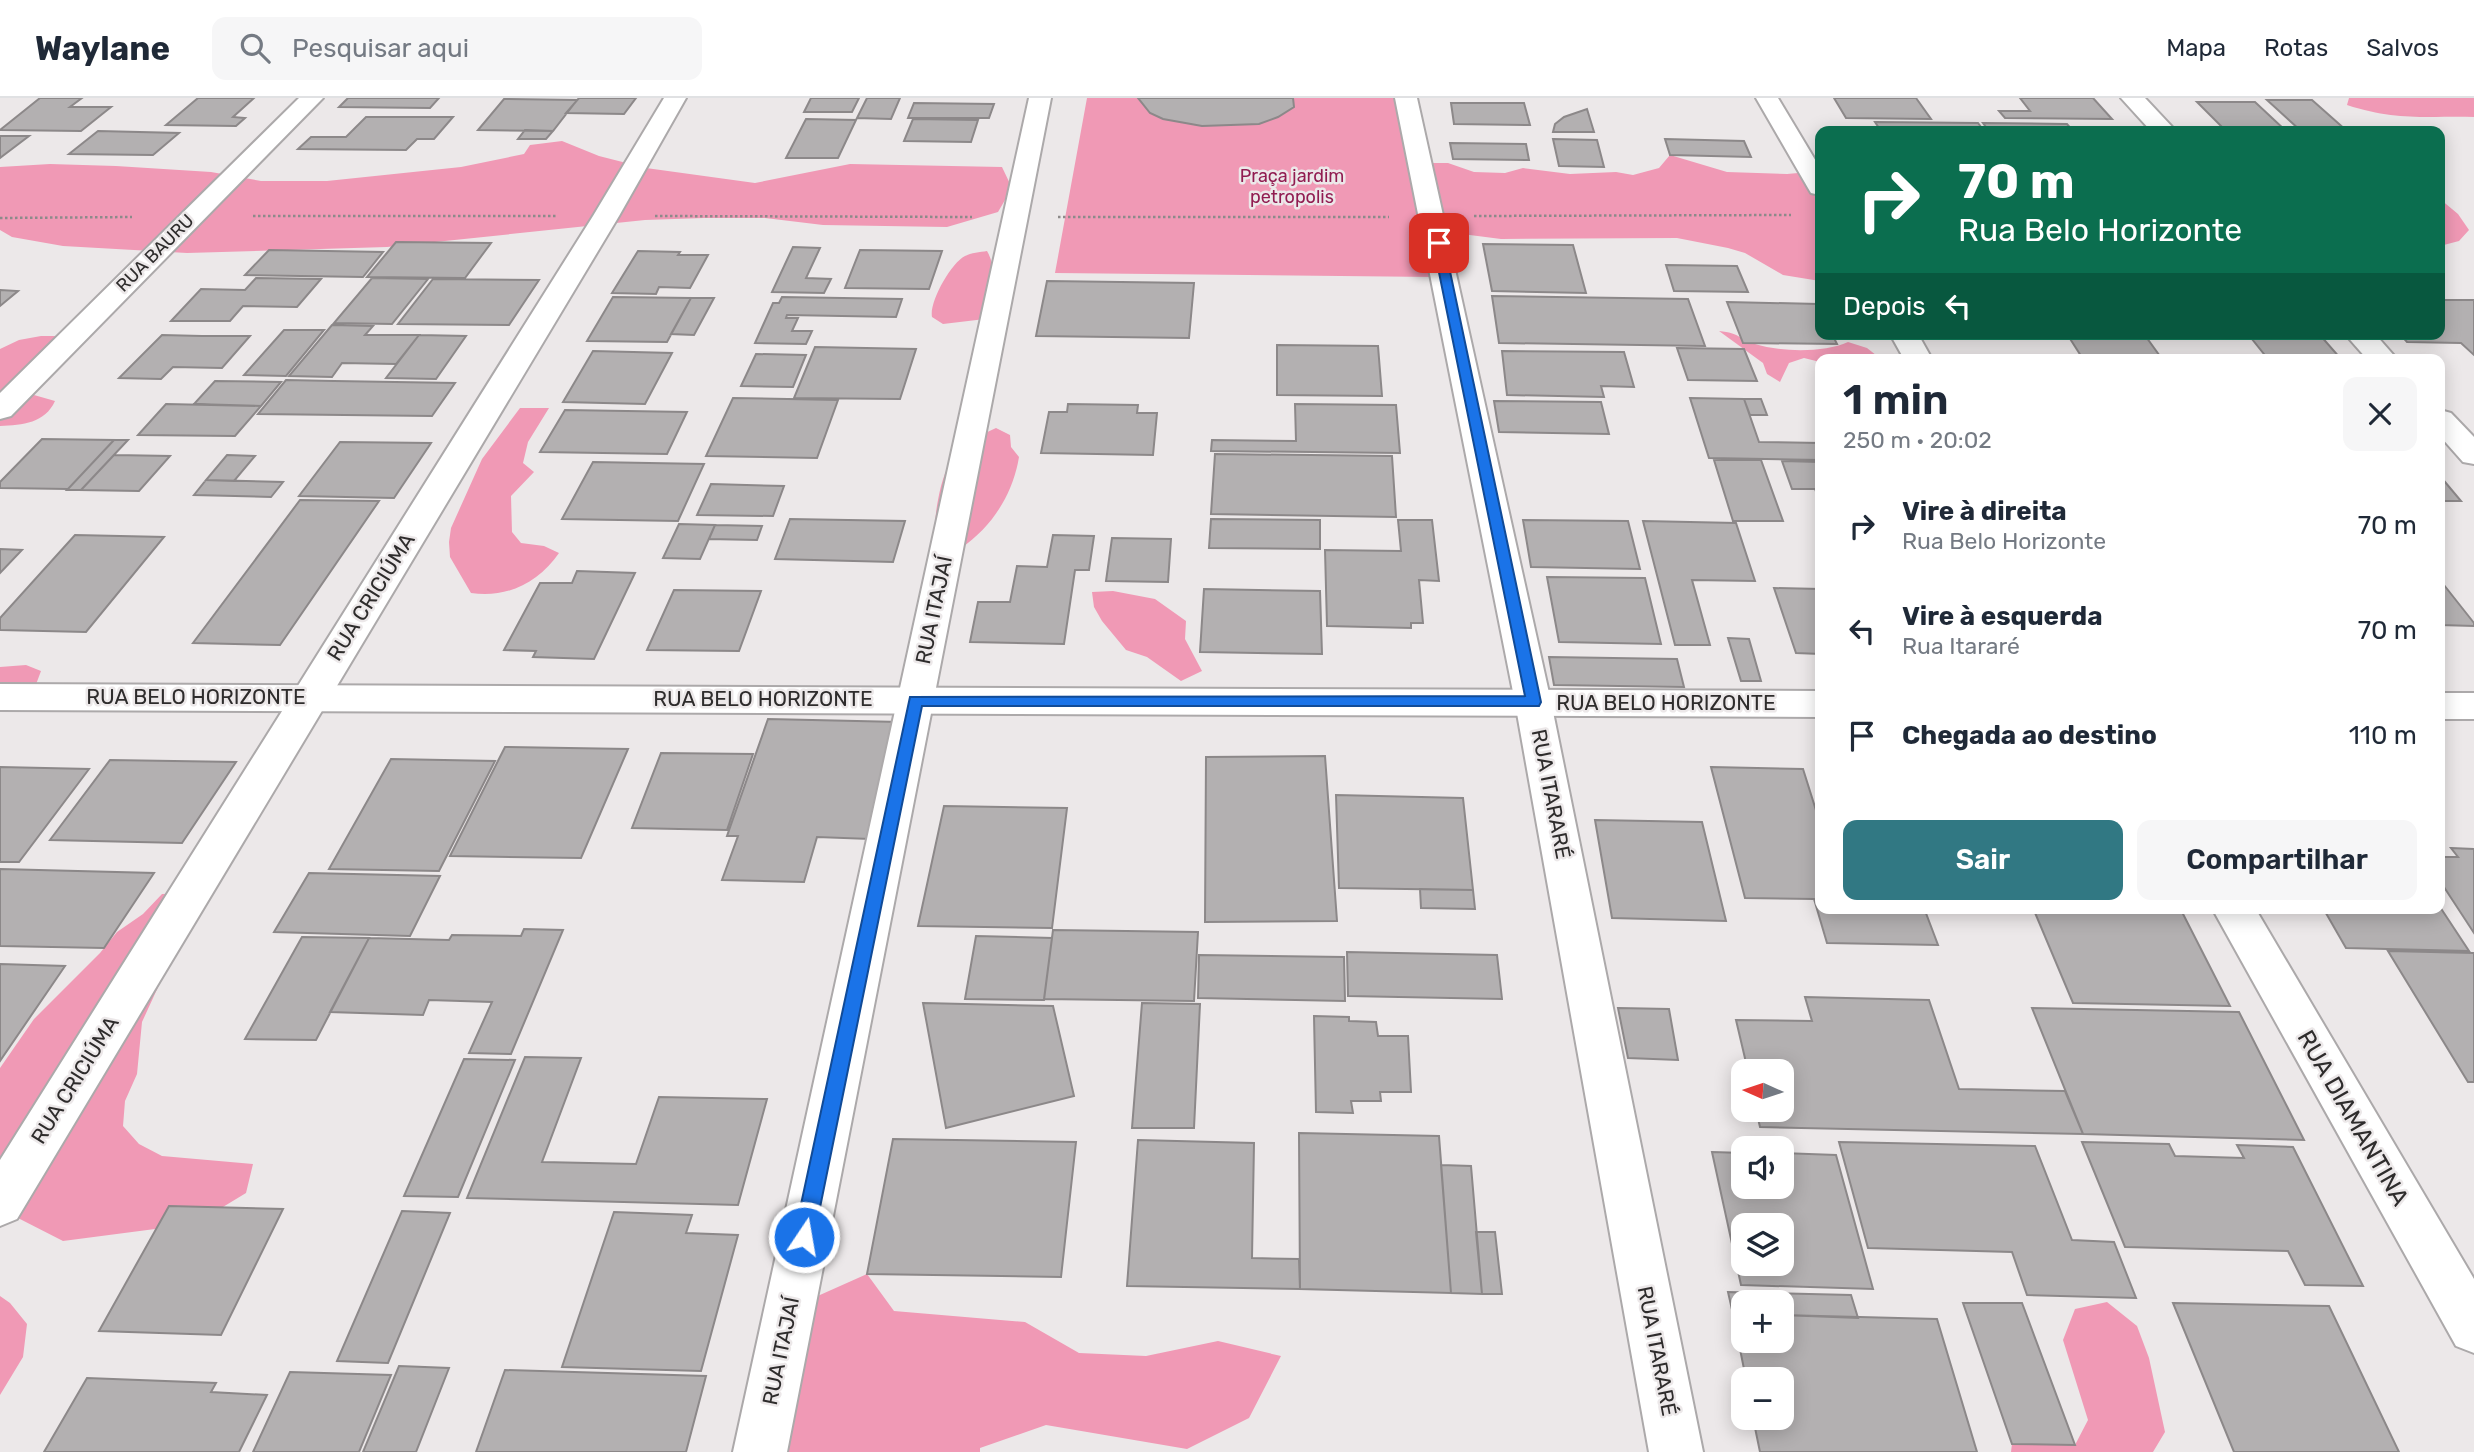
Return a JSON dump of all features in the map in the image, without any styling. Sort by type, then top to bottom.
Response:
[{"type":"street","name":"RUA BAURU","points":[[0,410],[312,98]]},
{"type":"street","name":"RUA CRICIÚMA","points":[[0,1203],[606,216],[675,98]]},
{"type":"street","name":"RUA ITAJAÍ","points":[[760,1452],[1040,98]]},
{"type":"street","name":"RUA ITARARÉ","points":[[1406,98],[1534,702],[1676,1452]]},
{"type":"street","points":[[1767,98],[1815,180]]},
{"type":"street","points":[[2132,98],[2159,126]]},
{"type":"street","points":[[2365,340],[2377,354]]},
{"type":"street","points":[[2445,424],[2474,455]]},
{"type":"street","name":"RUA BELO HORIZONTE","points":[[0,696],[1815,704]]},
{"type":"street","points":[[2445,706],[2474,706]]},
{"type":"street","name":"RUA DIAMANTINA","points":[[2236,914],[2474,1328]]},
{"type":"path","points":[[0,218],[1792,215]]},
{"type":"green space","name":"Praça jardim petropolis","points":[[1087,98],[1409,98],[1434,277],[1055,273]]},
{"type":"green space","points":[[2349,98],[2474,98],[2474,117],[2410,117],[2380,113],[2347,105]]},
{"type":"green space","points":[[562,141],[599,156],[646,168],[755,183],[850,164],[1002,167],[1012,188],[998,212],[947,227],[823,225],[765,218],[645,220],[387,247],[187,253],[63,246],[12,237],[0,230],[0,167],[50,164],[116,166],[211,172],[261,181],[327,181],[461,167],[524,154],[530,145]]},
{"type":"green space","points":[[1670,155],[1727,172],[1787,174],[1815,171],[1815,280],[1783,275],[1745,253],[1677,238],[1501,239],[1462,234],[1443,214],[1430,170],[1433,163],[1448,163],[1474,172],[1505,173],[1523,168],[1570,174],[1616,172],[1633,175],[1659,168]]},
{"type":"green space","points":[[2445,203],[2458,214],[2469,230],[2459,241],[2445,245]]},
{"type":"green space","points":[[987,251],[993,267],[993,276],[985,319],[943,324],[932,317],[937,293],[959,260],[973,253]]},
{"type":"green space","points":[[1719,331],[1732,333],[1765,347],[1815,350],[1848,342],[1867,348],[1875,354],[1815,354],[1815,361],[1804,358],[1789,363],[1780,382],[1767,374],[1763,363]]},
{"type":"green space","points":[[59,336],[34,385],[34,395],[55,401],[39,418],[0,426],[0,349],[19,340]]},
{"type":"green space","points":[[520,408],[549,408],[528,442],[523,463],[534,472],[511,496],[512,532],[521,543],[544,546],[559,553],[542,573],[521,586],[497,593],[471,593],[450,557],[451,528],[482,459]]},
{"type":"green space","points":[[996,428],[1010,435],[1011,447],[1019,457],[1006,497],[991,520],[961,548],[938,543],[935,527],[937,506],[950,464],[963,448]]},
{"type":"green space","points":[[1113,591],[1155,599],[1186,621],[1185,639],[1202,671],[1181,681],[1147,657],[1126,650],[1094,607],[1092,592]]},
{"type":"green space","points":[[26,665],[41,671],[35,687],[0,702],[0,667]]},
{"type":"green space","points":[[191,893],[182,935],[142,1022],[137,1074],[125,1101],[123,1126],[139,1144],[162,1156],[253,1164],[246,1193],[213,1213],[178,1226],[63,1241],[16,1217],[0,1198],[0,1068],[34,1019],[100,953],[117,932],[143,914],[162,894]]},
{"type":"green space","points":[[867,1274],[894,1311],[1025,1322],[1079,1353],[1146,1356],[1218,1341],[1281,1356],[1249,1418],[1187,1449],[1046,1425],[980,1448],[980,1452],[763,1452],[802,1303]]},
{"type":"green space","points":[[0,1296],[10,1303],[27,1324],[23,1357],[0,1395]]},
{"type":"green space","points":[[2107,1302],[2137,1326],[2149,1358],[2165,1432],[2153,1452],[2011,1452],[2012,1444],[2075,1445],[2088,1420],[2063,1340],[2075,1309]]},
{"type":"building","points":[[40,98],[82,98],[70,107],[111,107],[81,131],[0,130]]},
{"type":"building","points":[[198,98],[254,98],[233,117],[245,118],[236,126],[166,125]]},
{"type":"building","points":[[348,98],[439,98],[430,108],[339,107]]},
{"type":"building","points":[[579,98],[636,98],[624,114],[566,113]]},
{"type":"building","points":[[811,98],[859,98],[852,112],[804,112]]},
{"type":"building","points":[[867,98],[900,98],[891,119],[857,118]]},
{"type":"building","points":[[1138,98],[1293,98],[1294,107],[1259,124],[1202,126],[1163,119],[1150,113]]},
{"type":"building","points":[[1834,98],[1916,98],[1931,119],[1846,118]]},
{"type":"building","points":[[2020,98],[2093,98],[2112,119],[2005,118],[1999,111],[2030,111]]},
{"type":"building","points":[[504,99],[577,100],[553,131],[478,130]]},
{"type":"building","points":[[2267,100],[2312,100],[2341,126],[2296,126]]},
{"type":"building","points":[[2197,102],[2255,102],[2281,126],[2221,126]]},
{"type":"building","points":[[914,103],[994,104],[989,118],[908,118]]},
{"type":"building","points":[[1451,103],[1524,103],[1530,125],[1454,124]]},
{"type":"building","points":[[1587,109],[1594,132],[1553,132],[1555,124],[1564,117]]},
{"type":"building","points":[[366,117],[453,117],[434,139],[417,139],[406,150],[298,149],[311,137],[346,137]]},
{"type":"building","points":[[806,119],[856,120],[838,158],[786,158]]},
{"type":"building","points":[[913,119],[978,120],[971,142],[904,141]]},
{"type":"building","points":[[1875,122],[1978,123],[1980,126],[1878,126]]},
{"type":"building","points":[[1983,123],[2069,126],[1985,126]]},
{"type":"building","points":[[525,130],[553,131],[546,139],[518,139]]},
{"type":"building","points":[[98,131],[179,133],[153,155],[69,154]]},
{"type":"building","points":[[0,136],[29,136],[0,158]]},
{"type":"building","points":[[1553,139],[1597,140],[1604,167],[1559,166]]},
{"type":"building","points":[[1665,139],[1744,141],[1751,157],[1670,155]]},
{"type":"building","points":[[1450,143],[1526,144],[1529,160],[1453,159]]},
{"type":"building","points":[[396,242],[491,243],[465,278],[367,277]]},
{"type":"building","points":[[1483,244],[1573,245],[1586,293],[1492,291]]},
{"type":"building","points":[[793,247],[820,248],[806,278],[831,279],[824,293],[772,292]]},
{"type":"building","points":[[269,250],[383,252],[363,277],[245,275]]},
{"type":"building","points":[[860,250],[942,251],[929,289],[845,288]]},
{"type":"building","points":[[638,251],[708,255],[690,288],[659,287],[656,294],[612,293]]},
{"type":"building","points":[[1666,265],[1737,266],[1748,292],[1674,291]]},
{"type":"building","points":[[256,278],[321,279],[297,307],[243,306],[230,321],[171,321],[201,289],[245,290]]},
{"type":"building","points":[[372,278],[428,279],[392,324],[334,323]]},
{"type":"building","points":[[433,279],[539,280],[509,325],[398,324]]},
{"type":"building","points":[[1047,281],[1194,283],[1189,338],[1036,336]]},
{"type":"building","points":[[0,290],[18,291],[0,306]]},
{"type":"building","points":[[1492,296],[1688,299],[1705,346],[1499,343]]},
{"type":"building","points":[[613,297],[691,298],[667,342],[587,341]]},
{"type":"building","points":[[782,297],[902,299],[896,317],[787,315],[786,318],[798,318],[792,331],[812,331],[806,344],[755,343],[773,303],[779,303]]},
{"type":"building","points":[[691,298],[714,298],[694,335],[671,334]]},
{"type":"building","points":[[2445,300],[2474,300],[2474,355],[2461,343],[2405,340],[2445,340]]},
{"type":"building","points":[[1727,302],[1815,304],[1815,340],[1835,340],[1837,344],[1743,343]]},
{"type":"building","points":[[332,325],[373,326],[365,335],[419,335],[396,364],[342,363],[332,377],[289,376]]},
{"type":"building","points":[[284,330],[324,330],[286,376],[244,375]]},
{"type":"building","points":[[162,335],[250,336],[222,368],[173,367],[161,379],[119,378]]},
{"type":"building","points":[[419,335],[466,336],[436,379],[386,378]]},
{"type":"building","points":[[2071,340],[2148,340],[2158,354],[2080,354]]},
{"type":"building","points":[[2253,340],[2324,340],[2337,354],[2264,354]]},
{"type":"building","points":[[1277,345],[1378,346],[1382,396],[1277,395]]},
{"type":"building","points":[[815,347],[916,349],[900,399],[794,398]]},
{"type":"building","points":[[1677,348],[1744,349],[1757,381],[1688,380]]},
{"type":"building","points":[[593,351],[672,353],[645,404],[563,402]]},
{"type":"building","points":[[1502,351],[1624,352],[1634,387],[1601,386],[1604,397],[1507,395]]},
{"type":"building","points":[[756,354],[806,355],[793,387],[741,386]]},
{"type":"building","points":[[286,380],[455,383],[432,416],[258,414]]},
{"type":"building","points":[[215,381],[281,382],[261,406],[194,404]]},
{"type":"building","points":[[733,398],[838,400],[817,458],[706,456]]},
{"type":"building","points":[[1690,398],[1744,399],[1759,442],[1815,443],[1815,460],[1709,458]]},
{"type":"building","points":[[1744,399],[1761,399],[1767,415],[1750,415]]},
{"type":"building","points":[[1494,401],[1601,402],[1609,434],[1499,432]]},
{"type":"building","points":[[166,404],[261,406],[235,436],[138,435]]},
{"type":"building","points":[[1068,404],[1138,405],[1137,413],[1157,413],[1153,455],[1041,453],[1049,412],[1067,412]]},
{"type":"building","points":[[1295,404],[1396,405],[1400,453],[1211,451],[1212,440],[1296,441]]},
{"type":"building","points":[[565,410],[687,412],[667,454],[540,452]]},
{"type":"building","points":[[42,439],[114,440],[68,489],[0,488],[0,482]]},
{"type":"building","points":[[114,440],[128,440],[81,490],[67,490]]},
{"type":"building","points":[[340,442],[431,443],[394,498],[299,496]]},
{"type":"building","points":[[1215,454],[1392,456],[1396,517],[1211,514]]},
{"type":"building","points":[[114,455],[170,456],[139,491],[81,490]]},
{"type":"building","points":[[227,455],[255,456],[234,481],[206,480]]},
{"type":"building","points":[[1714,460],[1761,460],[1783,521],[1733,521]]},
{"type":"building","points":[[1782,461],[1815,462],[1815,489],[1792,489]]},
{"type":"building","points":[[593,462],[704,464],[678,521],[562,519]]},
{"type":"building","points":[[206,480],[283,482],[271,497],[194,495]]},
{"type":"building","points":[[2445,482],[2461,501],[2445,501]]},
{"type":"building","points":[[711,484],[784,486],[773,516],[697,515]]},
{"type":"building","points":[[300,500],[379,501],[280,645],[193,643]]},
{"type":"building","points":[[790,519],[905,521],[893,562],[775,559]]},
{"type":"building","points":[[1211,519],[1320,520],[1320,549],[1209,548]]},
{"type":"building","points":[[1398,520],[1432,520],[1439,581],[1419,580],[1423,623],[1411,623],[1411,628],[1327,626],[1325,550],[1401,551]]},
{"type":"building","points":[[1523,520],[1628,521],[1640,569],[1531,567]]},
{"type":"building","points":[[1643,521],[1736,523],[1755,581],[1692,580],[1710,645],[1675,645]]},
{"type":"building","points":[[679,524],[715,525],[700,559],[663,558]]},
{"type":"building","points":[[715,525],[762,526],[757,540],[709,539]]},
{"type":"building","points":[[75,535],[164,537],[86,632],[0,630],[0,618]]},
{"type":"building","points":[[1053,535],[1094,536],[1089,570],[1075,570],[1064,644],[970,642],[978,602],[1010,602],[1017,566],[1047,567]]},
{"type":"building","points":[[1112,538],[1171,539],[1168,582],[1106,581]]},
{"type":"building","points":[[0,549],[22,550],[0,573]]},
{"type":"building","points":[[577,571],[635,573],[594,659],[533,657],[536,651],[504,650],[540,583],[572,583]]},
{"type":"building","points":[[1547,577],[1645,578],[1661,644],[1559,642]]},
{"type":"building","points":[[2445,586],[2474,623],[2474,626],[2445,625]]},
{"type":"building","points":[[1774,588],[1815,589],[1815,654],[1796,653]]},
{"type":"building","points":[[1204,589],[1320,591],[1322,654],[1200,652]]},
{"type":"building","points":[[674,590],[761,591],[739,651],[647,650]]},
{"type":"building","points":[[1728,638],[1749,639],[1761,681],[1741,681]]},
{"type":"building","points":[[1549,657],[1677,659],[1684,687],[1554,685]]},
{"type":"building","points":[[768,719],[900,722],[870,839],[817,837],[804,882],[722,880],[738,836],[727,836]]},
{"type":"building","points":[[505,747],[628,749],[581,858],[450,856]]},
{"type":"building","points":[[661,753],[753,754],[727,830],[632,828]]},
{"type":"building","points":[[1325,756],[1337,921],[1205,922],[1206,757]]},
{"type":"building","points":[[391,759],[495,761],[439,871],[329,869]]},
{"type":"building","points":[[110,760],[236,762],[182,843],[50,840]]},
{"type":"building","points":[[0,767],[89,769],[19,862],[0,862]]},
{"type":"building","points":[[1711,767],[1803,769],[1815,807],[1815,902],[1814,899],[1745,898]]},
{"type":"building","points":[[1336,795],[1463,798],[1473,890],[1339,888]]},
{"type":"building","points":[[944,806],[1067,808],[1052,928],[918,926]]},
{"type":"building","points":[[1595,820],[1702,822],[1726,921],[1612,918]]},
{"type":"building","points":[[2451,848],[2474,849],[2474,933],[2445,889],[2445,857],[2458,857]]},
{"type":"building","points":[[0,869],[154,873],[104,948],[0,946]]},
{"type":"building","points":[[309,873],[440,876],[410,936],[274,932]]},
{"type":"building","points":[[1420,889],[1473,890],[1475,909],[1421,908]]},
{"type":"building","points":[[1818,914],[1926,914],[1938,945],[1827,943]]},
{"type":"building","points":[[2036,914],[2183,914],[2230,1006],[2073,1003]]},
{"type":"building","points":[[2326,914],[2445,914],[2469,951],[2346,948]]},
{"type":"building","points":[[524,929],[563,930],[511,1054],[469,1053],[492,1002],[429,1000],[423,1015],[330,1012],[369,938],[449,940],[452,935],[521,936]]},
{"type":"building","points":[[1053,930],[1198,932],[1194,1001],[1044,999]]},
{"type":"building","points":[[976,936],[1052,938],[1044,1000],[965,999]]},
{"type":"building","points":[[302,937],[369,938],[316,1040],[245,1039]]},
{"type":"building","points":[[2388,951],[2474,953],[2474,1082],[2468,1082]]},
{"type":"building","points":[[1347,952],[1497,955],[1502,999],[1348,996]]},
{"type":"building","points":[[1199,955],[1344,957],[1345,1001],[1198,998]]},
{"type":"building","points":[[0,964],[65,966],[0,1061]]},
{"type":"building","points":[[1805,997],[1929,1000],[1959,1089],[2065,1091],[2083,1134],[1760,1127],[1759,1122],[1794,1122],[1794,1059],[1745,1059],[1736,1020],[1812,1021]]},
{"type":"building","points":[[923,1003],[1053,1006],[1074,1096],[946,1128]]},
{"type":"building","points":[[1142,1003],[1200,1004],[1194,1128],[1132,1128]]},
{"type":"building","points":[[1618,1008],[1669,1009],[1678,1060],[1628,1058]]},
{"type":"building","points":[[2032,1008],[2239,1012],[2304,1140],[2083,1134]]},
{"type":"building","points":[[1314,1016],[1349,1017],[1349,1021],[1376,1022],[1378,1036],[1408,1036],[1411,1092],[1380,1092],[1381,1101],[1351,1101],[1353,1113],[1316,1112]]},
{"type":"building","points":[[525,1057],[581,1058],[542,1162],[636,1164],[659,1097],[767,1099],[738,1205],[467,1198]]},
{"type":"building","points":[[464,1059],[515,1060],[458,1197],[404,1196]]},
{"type":"building","points":[[1299,1133],[1439,1136],[1451,1293],[1300,1289]]},
{"type":"building","points":[[893,1139],[1076,1142],[1061,1277],[867,1274]]},
{"type":"building","points":[[1138,1140],[1254,1143],[1252,1258],[1299,1259],[1300,1289],[1127,1286]]},
{"type":"building","points":[[1839,1142],[2035,1146],[2072,1240],[2114,1242],[2136,1298],[2027,1295],[2012,1252],[1868,1248]]},
{"type":"building","points":[[2082,1142],[2169,1144],[2175,1156],[2244,1158],[2237,1145],[2293,1147],[2363,1286],[2305,1285],[2288,1251],[2125,1247]]},
{"type":"building","points":[[1712,1152],[1731,1153],[1731,1199],[1794,1199],[1794,1153],[1836,1155],[1873,1289],[1741,1285],[1739,1276],[1794,1276],[1794,1213],[1731,1213],[1731,1239]]},
{"type":"building","points":[[1441,1165],[1471,1166],[1482,1294],[1451,1293]]},
{"type":"building","points":[[169,1206],[283,1209],[221,1335],[99,1331]]},
{"type":"building","points":[[402,1211],[450,1213],[388,1363],[337,1361]]},
{"type":"building","points":[[614,1212],[692,1215],[686,1233],[738,1235],[701,1371],[562,1367]]},
{"type":"building","points":[[1476,1232],[1495,1232],[1502,1294],[1482,1294]]},
{"type":"building","points":[[1794,1294],[1851,1295],[1858,1318],[1794,1315]]},
{"type":"building","points":[[1963,1303],[2022,1303],[2075,1445],[2012,1444]]},
{"type":"building","points":[[2173,1303],[2329,1306],[2399,1452],[2234,1452]]},
{"type":"building","points":[[1794,1315],[1937,1319],[1977,1452],[1760,1452],[1755,1430],[1794,1430],[1794,1367],[1744,1367],[1741,1353],[1794,1353]]},
{"type":"building","points":[[399,1366],[449,1368],[416,1452],[363,1452]]},
{"type":"building","points":[[505,1370],[706,1376],[686,1452],[476,1452]]},
{"type":"building","points":[[290,1372],[391,1375],[359,1452],[253,1452]]},
{"type":"building","points":[[87,1378],[216,1383],[211,1392],[267,1395],[239,1452],[44,1452]]},
{"type":"route","points":[[804,1237],[915,700],[1534,702],[1439,243]]}]
